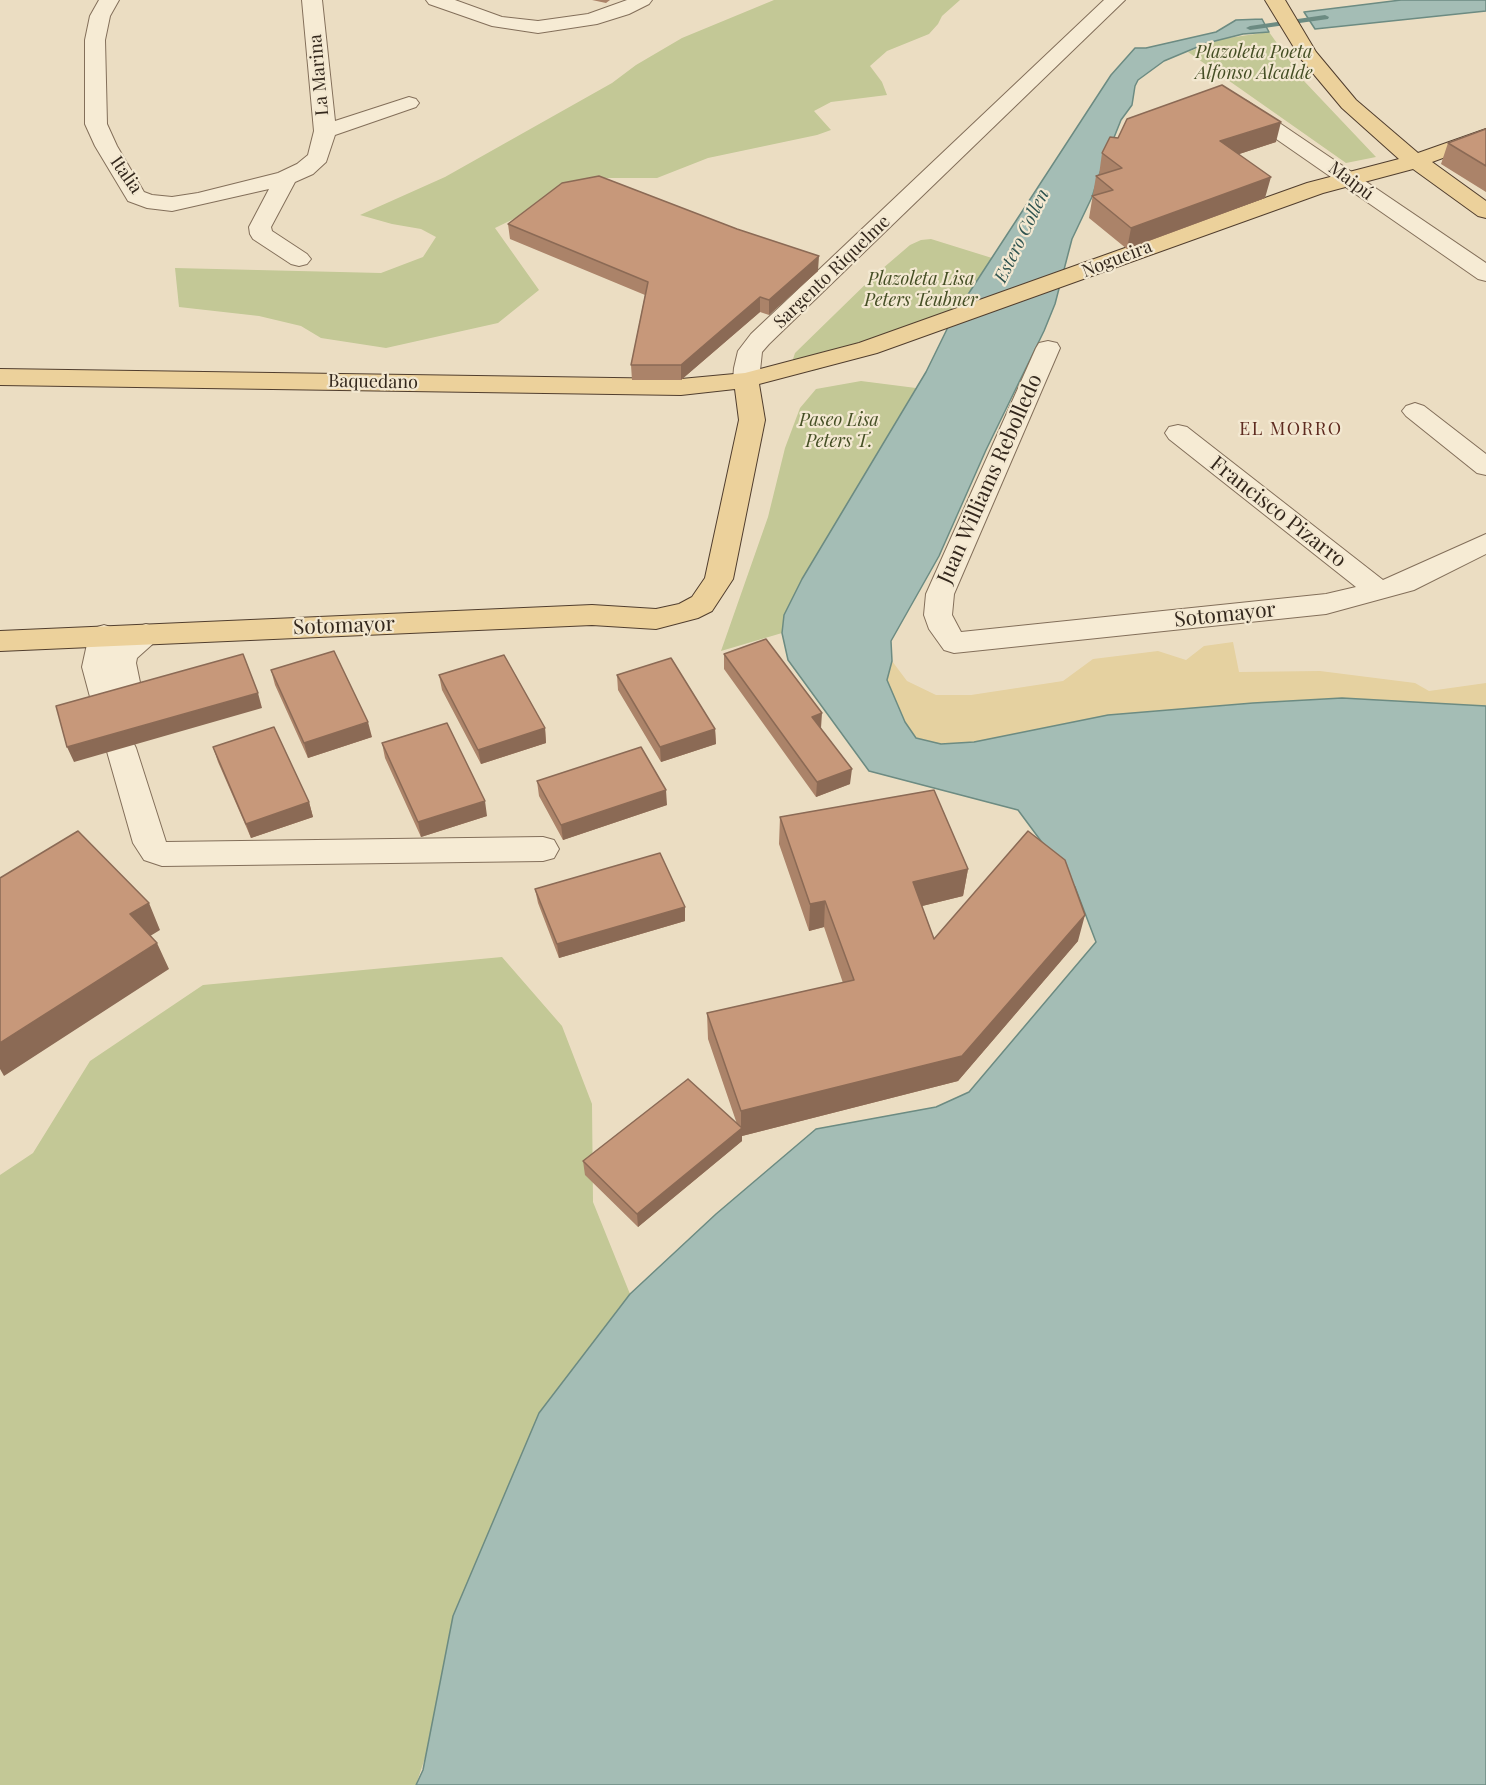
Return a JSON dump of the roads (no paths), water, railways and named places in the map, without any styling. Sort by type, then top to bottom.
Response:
[{"type":"main road","points":[[1275,0],[1320,72],[1349,104],[1416,161],[1486,211]]},
{"type":"main road","name":"Nogueira","points":[[746,380],[868,348],[1072,276],[1196,229],[1349,178],[1416,161],[1486,135]]},
{"type":"main road","name":"Baquedano","points":[[0,377],[672,387],[746,380]]},
{"type":"main road","name":"Sargento Riquelme","points":[[688,611],[702,604],[719,579],[752,420],[746,380]]},
{"type":"main road","name":"Sotomayor","points":[[0,641],[592,615],[656,619],[688,611]]},
{"type":"street","name":"Italia","points":[[108,0],[100,16],[95,40],[96,124],[106,146],[136,196],[160,203],[185,202],[286,178],[313,163],[322,140]]},
{"type":"street","name":"La Marina","points":[[312,0],[322,140]]},
{"type":"street","points":[[436,0],[499,22],[538,27],[590,21],[642,0]]},
{"type":"street","name":"Sargento Riquelme","points":[[746,380],[750,351],[760,339],[1116,0]]},
{"type":"street","name":"Maipú","points":[[1225,95],[1486,274]]},
{"type":"street","points":[[322,140],[409,103]]},
{"type":"street","points":[[286,178],[260,227],[261,234],[299,258]]},
{"type":"street","name":"Juan Williams Rebolledo","points":[[954,643],[943,629],[938,615],[940,594],[1048,348]]},
{"type":"street","points":[[1415,411],[1486,467]]},
{"type":"street","name":"Francisco Pizarro","points":[[1178,433],[1379,591]]},
{"type":"street","name":"Sotomayor","points":[[954,643],[1326,604],[1404,583],[1486,543]]},
{"type":"street","points":[[104,635],[98,656],[98,667],[119,705],[121,663],[124,653],[146,634]]},
{"type":"street","points":[[131,745],[131,783],[149,843],[155,851],[162,854],[543,849]]},
{"type":"water","points":[[1401,0],[1486,0],[1486,11],[1315,29],[1304,12]]},
{"type":"water","points":[[1262,19],[1269,32],[1243,34],[1207,43],[1164,61],[1138,80],[1132,105],[1121,120],[1092,197],[1072,239],[1055,304],[1044,331],[986,450],[939,556],[891,641],[892,661],[887,680],[905,722],[916,738],[941,744],[974,742],[1108,715],[1253,703],[1342,698],[1486,706],[1486,1785],[416,1785],[423,1770],[453,1616],[539,1413],[630,1294],[716,1214],[816,1129],[936,1107],[969,1092],[1096,942],[1075,887],[1018,810],[869,771],[788,660],[782,633],[784,615],[802,579],[926,372],[952,319],[1111,75],[1135,48],[1146,48],[1216,32],[1236,20]]},
{"type":"waterway","name":"Estero Collen","points":[[1250,28],[1325,17]]},
{"type":"district","name":"EL MORRO","points":[[1291,429]]},
{"type":"park label","name":"Plazoleta Poeta Alfonso Alcalde","points":[[1254,62]]},
{"type":"park label","name":"Plazoleta Lisa Peters Teubner","points":[[921,289]]},
{"type":"park label","name":"Paseo Lisa Peters T.","points":[[839,430]]}]
